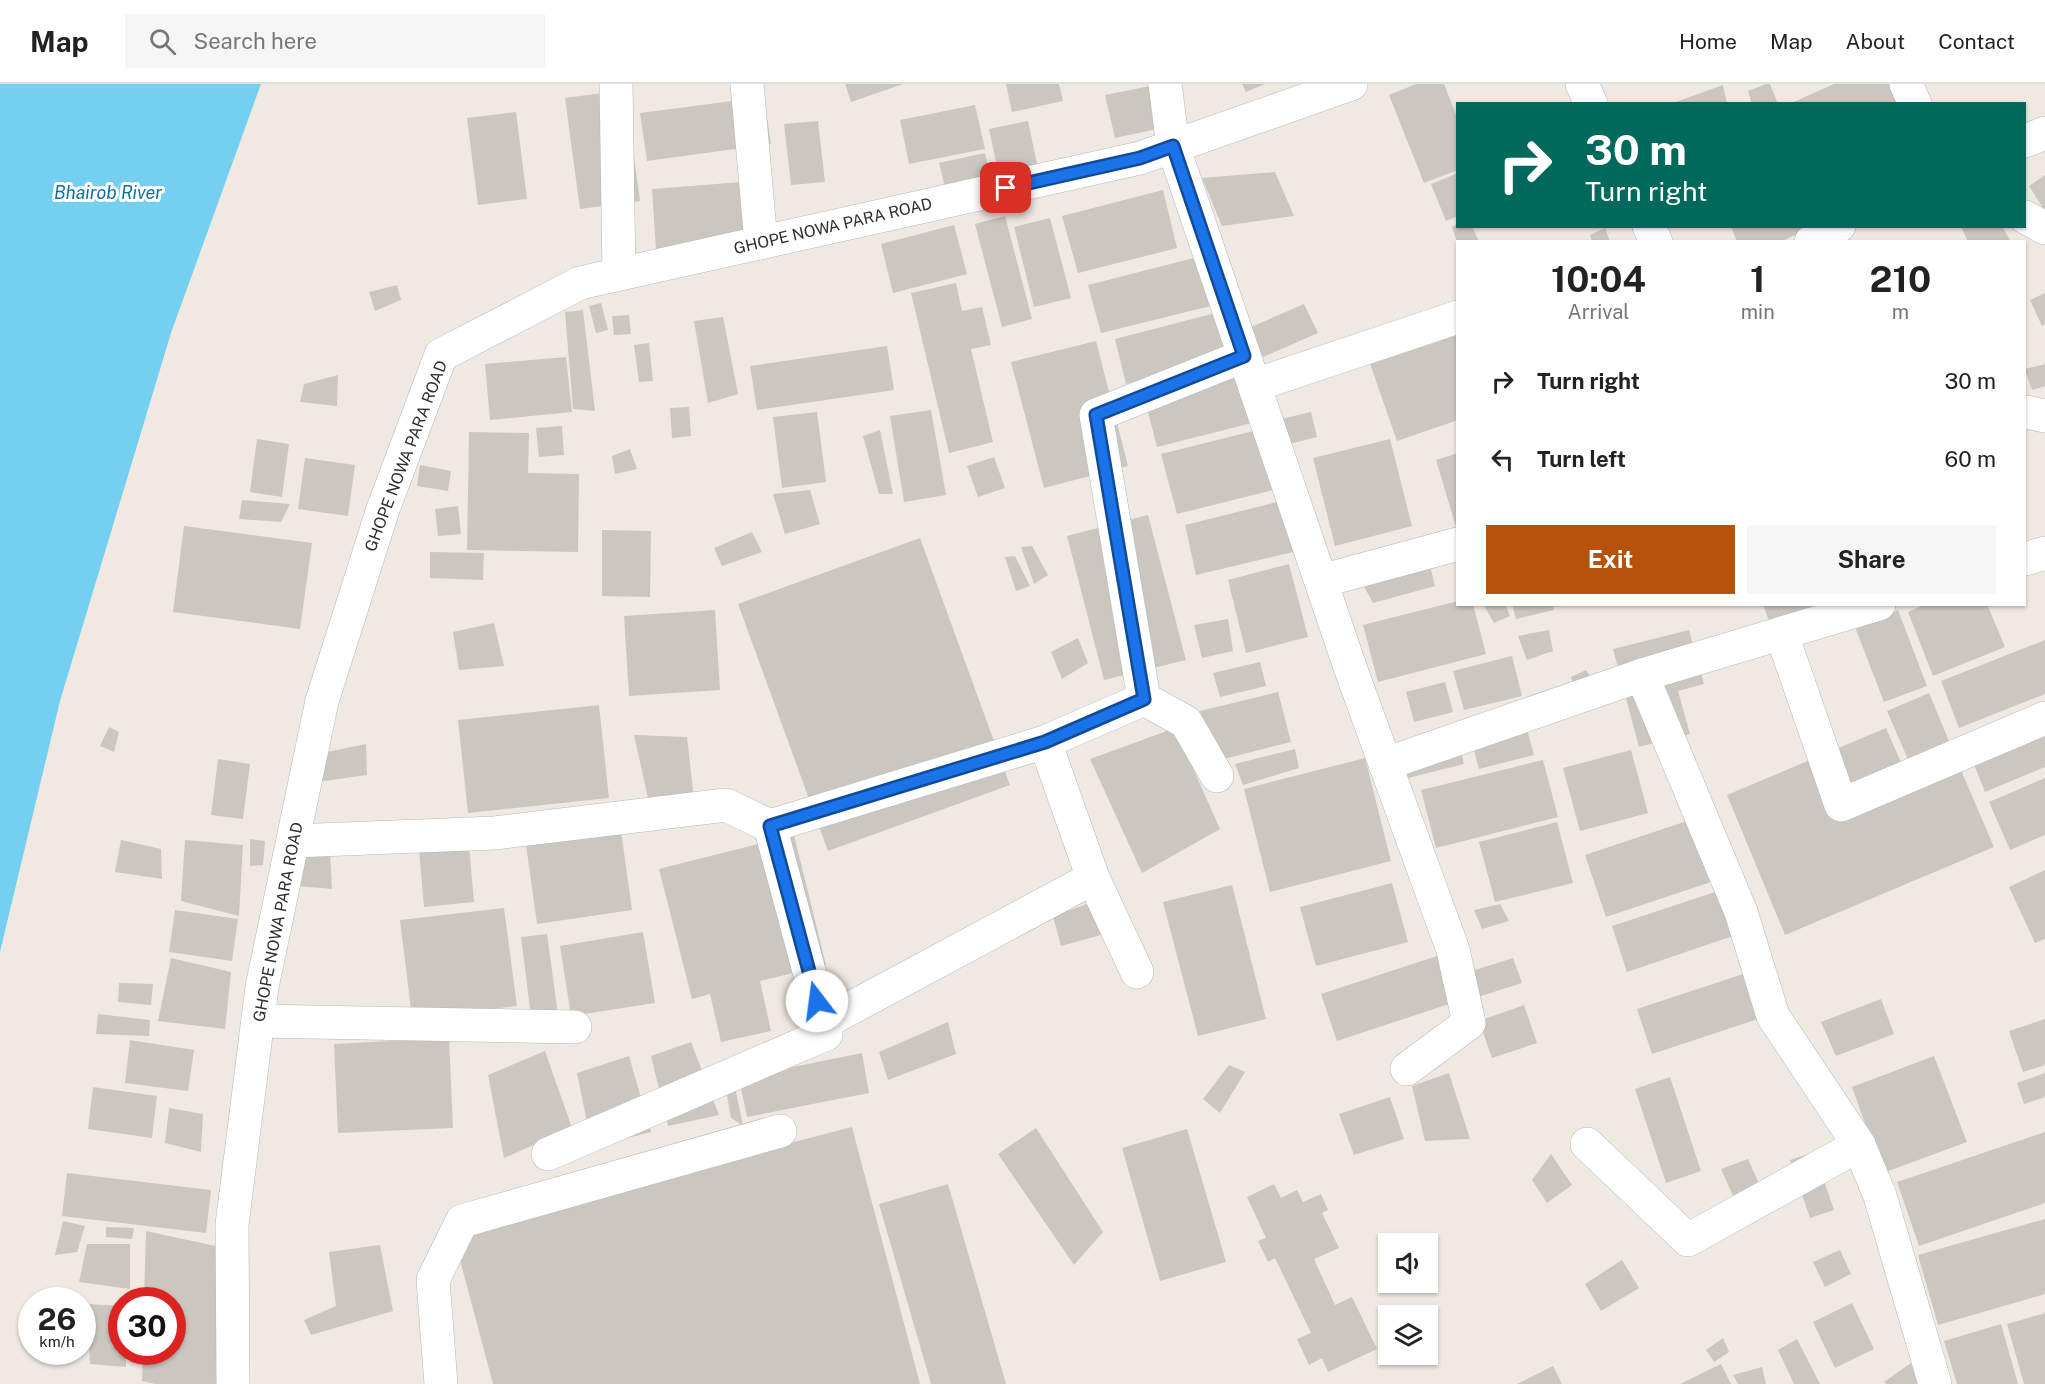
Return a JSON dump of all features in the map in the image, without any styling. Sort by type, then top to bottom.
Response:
[{"type":"street","points":[[616,84],[619,274]]},
{"type":"street","points":[[747,84],[761,243]]},
{"type":"street","points":[[1165,84],[1173,146],[1321,581],[1453,950],[1469,1023],[1407,1069]]},
{"type":"street","name":"GHOPE NOWA PARA ROAD","points":[[233,1384],[232,1225],[258,1021],[293,842],[326,690],[383,509],[441,355],[580,282],[1140,158],[1350,84]]},
{"type":"street","points":[[1582,84],[1590,102]]},
{"type":"street","points":[[1906,84],[1914,102]]},
{"type":"street","points":[[2026,141],[2045,134]]},
{"type":"street","points":[[2026,218],[2045,228]]},
{"type":"street","points":[[1814,240],[1836,228]]},
{"type":"street","points":[[1144,699],[1096,415],[1250,370],[1456,318]]},
{"type":"street","points":[[2026,412],[2045,416]]},
{"type":"street","points":[[1321,581],[1456,545]]},
{"type":"street","points":[[2026,559],[2045,553]]},
{"type":"street","points":[[1385,764],[1642,675],[1873,606]]},
{"type":"street","points":[[1782,635],[1841,805],[2045,718]]},
{"type":"street","points":[[1642,675],[1740,912],[1773,1016],[1859,1145],[1880,1196],[1935,1384]]},
{"type":"street","points":[[293,842],[495,833],[726,805],[770,826],[1045,742],[1144,699]]},
{"type":"street","points":[[1144,699],[1186,722],[1217,776]]},
{"type":"street","points":[[1045,742],[1093,878],[1137,972]]},
{"type":"street","points":[[548,1154],[826,1034],[770,826]]},
{"type":"street","points":[[823,1023],[1093,878]]},
{"type":"street","points":[[258,1021],[575,1027]]},
{"type":"street","points":[[441,1384],[432,1280],[462,1221],[780,1131]]},
{"type":"street","points":[[1587,1144],[1688,1240],[1859,1145]]},
{"type":"water","name":"Bhairob River","points":[[0,84],[261,84],[171,333],[60,701],[0,952]]},
{"type":"building","points":[[845,84],[903,84],[851,102]]},
{"type":"building","points":[[1006,84],[1059,84],[1063,101],[1012,112]]},
{"type":"building","points":[[1160,84],[1171,126],[1115,138],[1105,95]]},
{"type":"building","points":[[1242,84],[1265,84],[1246,92]]},
{"type":"building","points":[[1416,84],[1444,84],[1456,115],[1456,171],[1424,183],[1389,95]]},
{"type":"building","points":[[1770,84],[1777,102],[1751,102],[1748,91]]},
{"type":"building","points":[[1834,84],[1896,84],[1904,102],[1794,102]]},
{"type":"building","points":[[1723,85],[1727,102],[1676,102]]},
{"type":"building","points":[[625,90],[640,201],[580,209],[565,98]]},
{"type":"building","points":[[764,97],[771,144],[647,161],[640,113]]},
{"type":"building","points":[[975,105],[985,149],[909,164],[900,120]]},
{"type":"building","points":[[516,112],[527,199],[478,205],[467,118]]},
{"type":"building","points":[[818,121],[825,182],[791,185],[784,124]]},
{"type":"building","points":[[1028,121],[1039,173],[1000,181],[989,129]]},
{"type":"building","points":[[985,153],[992,186],[947,195],[939,163]]},
{"type":"building","points":[[1275,172],[1294,216],[1222,226],[1202,178]]},
{"type":"building","points":[[1456,174],[1456,217],[1446,221],[1431,184]]},
{"type":"building","points":[[2045,175],[2045,211],[2029,186]]},
{"type":"building","points":[[742,182],[748,239],[656,249],[652,189]]},
{"type":"building","points":[[1163,190],[1177,248],[1078,273],[1062,216]]},
{"type":"building","points":[[1005,216],[1032,319],[1002,327],[975,224]]},
{"type":"building","points":[[1050,218],[1071,298],[1034,307],[1014,227]]},
{"type":"building","points":[[954,225],[967,274],[893,293],[881,244]]},
{"type":"building","points":[[1456,225],[1456,228],[1473,228],[1478,240],[1456,240],[1452,227]]},
{"type":"building","points":[[1605,228],[1609,240],[1591,240],[1590,235]]},
{"type":"building","points":[[1732,228],[1811,228],[1784,240],[1736,240]]},
{"type":"building","points":[[1962,228],[2003,228],[2010,240],[1967,240]]},
{"type":"building","points":[[1202,256],[1215,305],[1101,333],[1088,285]]},
{"type":"building","points":[[956,283],[962,311],[982,307],[991,345],[971,349],[993,442],[949,453],[911,293]]},
{"type":"building","points":[[397,285],[401,300],[375,311],[369,292]]},
{"type":"building","points":[[2045,293],[2045,324],[2042,326],[2030,300]]},
{"type":"building","points":[[601,303],[608,330],[596,333],[589,306]]},
{"type":"building","points":[[1304,304],[1318,333],[1263,357],[1249,328]]},
{"type":"building","points":[[583,310],[595,411],[573,409],[565,312]]},
{"type":"building","points":[[1223,311],[1235,357],[1126,384],[1115,339]]},
{"type":"building","points":[[629,315],[631,334],[614,335],[612,316]]},
{"type":"building","points":[[723,317],[738,394],[708,403],[694,321]]},
{"type":"building","points":[[1456,331],[1456,421],[1397,441],[1369,361]]},
{"type":"building","points":[[1096,341],[1128,466],[1044,488],[1011,362]]},
{"type":"building","points":[[649,343],[653,381],[639,382],[634,345]]},
{"type":"building","points":[[887,346],[894,390],[757,410],[750,366]]},
{"type":"building","points":[[566,357],[572,412],[490,420],[485,364]]},
{"type":"building","points":[[1249,362],[1264,420],[1157,447],[1142,389]]},
{"type":"building","points":[[2045,364],[2045,386],[2032,390],[2026,369]]},
{"type":"building","points":[[338,375],[337,406],[300,402],[304,384]]},
{"type":"building","points":[[689,407],[691,436],[672,438],[670,408]]},
{"type":"building","points":[[931,410],[946,495],[904,502],[890,416]]},
{"type":"building","points":[[817,412],[826,482],[782,488],[773,417]]},
{"type":"building","points":[[1311,412],[1317,437],[1289,444],[1281,419]]},
{"type":"building","points":[[562,426],[564,455],[539,457],[536,428]]},
{"type":"building","points":[[1265,428],[1281,488],[1177,514],[1161,454]]},
{"type":"building","points":[[880,430],[893,494],[879,494],[863,436]]},
{"type":"building","points":[[469,432],[529,433],[528,473],[579,474],[578,552],[467,550]]},
{"type":"building","points":[[257,439],[289,444],[282,497],[250,492]]},
{"type":"building","points":[[1390,439],[1412,526],[1335,546],[1313,458]]},
{"type":"building","points":[[630,449],[637,469],[615,474],[612,456]]},
{"type":"building","points":[[1456,454],[1456,527],[1436,460]]},
{"type":"building","points":[[994,457],[1005,488],[978,497],[967,466]]},
{"type":"building","points":[[305,458],[355,465],[348,516],[298,509]]},
{"type":"building","points":[[420,465],[451,471],[448,491],[417,486]]},
{"type":"building","points":[[810,490],[820,524],[785,534],[773,494]]},
{"type":"building","points":[[242,500],[290,504],[281,522],[239,519]]},
{"type":"building","points":[[1285,500],[1297,551],[1196,575],[1185,525]]},
{"type":"building","points":[[458,506],[461,534],[438,536],[435,509]]},
{"type":"building","points":[[1148,515],[1186,660],[1104,680],[1067,536]]},
{"type":"building","points":[[184,526],[312,543],[300,629],[173,612]]},
{"type":"building","points":[[602,530],[651,531],[650,597],[602,596]]},
{"type":"building","points":[[752,532],[762,552],[722,566],[714,548]]},
{"type":"building","points":[[920,538],[1010,785],[828,851],[738,604]]},
{"type":"building","points":[[1425,545],[1435,586],[1373,603],[1354,568]]},
{"type":"building","points":[[1032,546],[1048,575],[1034,584],[1021,547]]},
{"type":"building","points":[[430,552],[484,553],[483,580],[430,578]]},
{"type":"building","points":[[1015,556],[1030,586],[1016,591],[1005,557]]},
{"type":"building","points":[[1289,564],[1308,637],[1246,653],[1228,580]]},
{"type":"building","points":[[1456,602],[1456,606],[1474,606],[1486,654],[1378,682],[1363,625]]},
{"type":"building","points":[[1484,606],[1506,606],[1510,616],[1494,623]]},
{"type":"building","points":[[1513,606],[1553,606],[1554,610],[1516,619]]},
{"type":"building","points":[[1764,606],[1816,606],[1770,624]]},
{"type":"building","points":[[1922,606],[1988,606],[2005,647],[1933,676],[1908,612]]},
{"type":"building","points":[[715,610],[720,690],[629,696],[624,616]]},
{"type":"building","points":[[1898,610],[1927,686],[1884,702],[1855,627]]},
{"type":"building","points":[[1228,619],[1233,651],[1202,658],[1194,625]]},
{"type":"building","points":[[494,623],[504,666],[459,670],[453,632]]},
{"type":"building","points":[[1549,630],[1553,651],[1527,660],[1518,636]]},
{"type":"building","points":[[1689,630],[1704,684],[1678,691],[1690,734],[1639,747],[1613,649]]},
{"type":"building","points":[[1078,638],[1088,663],[1062,679],[1051,652]]},
{"type":"building","points":[[2045,640],[2045,694],[1959,728],[1941,681]]},
{"type":"building","points":[[1512,656],[1522,696],[1464,710],[1453,671]]},
{"type":"building","points":[[1260,662],[1266,686],[1220,697],[1213,673]]},
{"type":"building","points":[[1586,670],[1597,686],[1576,694],[1571,677]]},
{"type":"building","points":[[1445,682],[1453,712],[1414,722],[1406,692]]},
{"type":"building","points":[[1278,692],[1291,742],[1212,762],[1200,711]]},
{"type":"building","points":[[1929,693],[1951,746],[1910,764],[1887,711]]},
{"type":"building","points":[[2045,704],[2045,767],[1985,792],[1963,737]]},
{"type":"building","points":[[599,705],[609,798],[468,813],[458,720]]},
{"type":"building","points":[[1522,711],[1534,755],[1479,769],[1467,725]]},
{"type":"building","points":[[109,727],[119,732],[114,752],[100,746]]},
{"type":"building","points":[[1175,728],[1220,829],[1142,873],[1090,759]]},
{"type":"building","points":[[1455,728],[1464,764],[1404,779],[1394,744]]},
{"type":"building","points":[[1886,728],[1907,776],[1955,756],[1994,847],[1785,935],[1727,795]]},
{"type":"building","points":[[634,735],[687,737],[694,800],[650,807]]},
{"type":"building","points":[[366,744],[367,775],[317,782],[317,754]]},
{"type":"building","points":[[1295,749],[1299,768],[1243,785],[1235,764]]},
{"type":"building","points":[[1631,750],[1648,813],[1580,831],[1563,768]]},
{"type":"building","points":[[1365,758],[1391,861],[1270,892],[1244,789]]},
{"type":"building","points":[[218,759],[250,764],[243,819],[211,815]]},
{"type":"building","points":[[1543,760],[1558,817],[1436,848],[1421,790]]},
{"type":"building","points":[[2045,778],[2045,835],[2010,850],[1989,802]]},
{"type":"building","points":[[619,817],[632,910],[537,924],[524,830]]},
{"type":"building","points":[[1696,818],[1717,880],[1606,917],[1585,855]]},
{"type":"building","points":[[1557,822],[1573,883],[1495,902],[1479,842]]},
{"type":"building","points":[[468,834],[474,902],[424,907],[418,838]]},
{"type":"building","points":[[794,835],[826,965],[760,981],[771,1031],[721,1042],[710,994],[692,999],[659,869]]},
{"type":"building","points":[[250,839],[265,841],[263,865],[250,866]]},
{"type":"building","points":[[121,840],[161,849],[162,879],[115,872]]},
{"type":"building","points":[[185,840],[243,845],[239,916],[181,901]]},
{"type":"building","points":[[330,851],[332,889],[297,886],[300,854]]},
{"type":"building","points":[[2045,870],[2045,939],[2035,943],[2009,887]]},
{"type":"building","points":[[1392,883],[1408,942],[1316,966],[1300,907]]},
{"type":"building","points":[[1232,885],[1266,1019],[1198,1036],[1163,902]]},
{"type":"building","points":[[1718,891],[1733,936],[1627,972],[1612,926]]},
{"type":"building","points":[[1090,903],[1101,935],[1061,946],[1053,916]]},
{"type":"building","points":[[1500,904],[1509,921],[1482,929],[1474,910]]},
{"type":"building","points":[[504,908],[517,1006],[412,1018],[400,920]]},
{"type":"building","points":[[175,910],[238,919],[232,961],[169,952]]},
{"type":"building","points":[[643,932],[655,1003],[571,1016],[560,946]]},
{"type":"building","points":[[547,934],[559,1022],[532,1025],[521,937]]},
{"type":"building","points":[[1443,954],[1458,1001],[1337,1041],[1321,994]]},
{"type":"building","points":[[171,958],[231,972],[225,1029],[158,1021]]},
{"type":"building","points":[[1513,958],[1522,983],[1478,997],[1469,972]]},
{"type":"building","points":[[1743,974],[1758,1019],[1652,1054],[1637,1009]]},
{"type":"building","points":[[119,983],[153,984],[151,1005],[118,1002]]},
{"type":"building","points":[[1881,999],[1894,1034],[1836,1056],[1821,1022]]},
{"type":"building","points":[[1524,1005],[1537,1043],[1492,1058],[1479,1021]]},
{"type":"building","points":[[98,1014],[150,1020],[149,1036],[96,1034]]},
{"type":"building","points":[[2045,1019],[2045,1065],[2023,1072],[2009,1031]]},
{"type":"building","points":[[948,1022],[956,1054],[888,1080],[879,1052]]},
{"type":"building","points":[[449,1038],[453,1128],[338,1133],[334,1044]]},
{"type":"building","points":[[130,1040],[194,1050],[188,1091],[125,1083]]},
{"type":"building","points":[[691,1042],[719,1115],[668,1126],[651,1056]]},
{"type":"building","points":[[545,1051],[572,1128],[504,1158],[488,1075]]},
{"type":"building","points":[[862,1053],[869,1093],[747,1117],[739,1078]]},
{"type":"building","points":[[629,1056],[651,1132],[592,1147],[577,1073]]},
{"type":"building","points":[[1934,1056],[1967,1142],[1883,1173],[1852,1087]]},
{"type":"building","points":[[1229,1065],[1245,1072],[1220,1113],[1203,1099]]},
{"type":"building","points":[[1449,1073],[1470,1139],[1425,1141],[1412,1086]]},
{"type":"building","points":[[2045,1073],[2045,1097],[2024,1104],[2017,1083]]},
{"type":"building","points":[[1670,1077],[1701,1171],[1666,1183],[1635,1089]]},
{"type":"building","points":[[734,1082],[743,1126],[731,1118],[726,1090]]},
{"type":"building","points":[[93,1087],[157,1096],[152,1138],[88,1129]]},
{"type":"building","points":[[1390,1097],[1404,1139],[1354,1155],[1339,1114]]},
{"type":"building","points":[[169,1108],[203,1114],[201,1152],[165,1143]]},
{"type":"building","points":[[852,1127],[920,1384],[493,1384],[452,1230]]},
{"type":"building","points":[[1036,1128],[1103,1232],[1074,1265],[998,1154]]},
{"type":"building","points":[[1187,1129],[1226,1262],[1160,1281],[1122,1148]]},
{"type":"building","points":[[2045,1132],[2045,1203],[1919,1246],[1897,1182]]},
{"type":"building","points":[[1814,1152],[1834,1210],[1810,1218],[1790,1160]]},
{"type":"building","points":[[1551,1154],[1572,1185],[1547,1203],[1532,1180]]},
{"type":"building","points":[[1748,1159],[1760,1186],[1734,1198],[1721,1169]]},
{"type":"building","points":[[67,1173],[211,1190],[206,1233],[62,1216]]},
{"type":"building","points":[[948,1184],[1006,1384],[931,1384],[879,1204]]},
{"type":"building","points":[[1274,1184],[1281,1198],[1297,1190],[1303,1202],[1321,1194],[1328,1210],[1322,1213],[1339,1248],[1314,1259],[1335,1305],[1352,1297],[1377,1349],[1328,1372],[1322,1358],[1309,1365],[1297,1339],[1311,1333],[1275,1258],[1268,1262],[1258,1241],[1266,1238],[1247,1197]]},
{"type":"building","points":[[2045,1219],[2045,1294],[1938,1325],[1918,1255]]},
{"type":"building","points":[[63,1221],[85,1226],[77,1252],[55,1255]]},
{"type":"building","points":[[106,1227],[134,1228],[132,1239],[106,1237]]},
{"type":"building","points":[[146,1231],[220,1247],[221,1384],[155,1384],[142,1381],[143,1365],[186,1365],[186,1287],[144,1287]]},
{"type":"building","points":[[87,1244],[130,1244],[130,1287],[79,1282]]},
{"type":"building","points":[[380,1245],[393,1311],[311,1335],[304,1320],[336,1306],[329,1252]]},
{"type":"building","points":[[1840,1250],[1851,1274],[1825,1287],[1813,1262]]},
{"type":"building","points":[[1622,1260],[1639,1288],[1601,1311],[1585,1284]]},
{"type":"building","points":[[1852,1303],[1874,1349],[1835,1368],[1813,1322]]},
{"type":"building","points":[[96,1305],[108,1305],[108,1365],[126,1365],[126,1367],[96,1364]]},
{"type":"building","points":[[2045,1313],[2045,1384],[2024,1384],[2007,1324]]},
{"type":"building","points":[[2001,1324],[2018,1384],[1957,1384],[1944,1341]]},
{"type":"building","points":[[1723,1338],[1729,1352],[1714,1362],[1706,1350]]},
{"type":"building","points":[[1797,1339],[1820,1384],[1794,1384],[1778,1350]]},
{"type":"building","points":[[1911,1363],[1922,1384],[1886,1384],[1884,1382]]},
{"type":"building","points":[[1721,1364],[1731,1384],[1680,1384]]},
{"type":"building","points":[[1553,1366],[1562,1384],[1517,1384]]},
{"type":"building","points":[[1762,1367],[1766,1384],[1738,1384],[1733,1375]]},
{"type":"route","points":[[817,1001],[770,826],[1045,742],[1144,699],[1096,415],[1244,356],[1173,146],[1140,158],[1006,188]]}]
